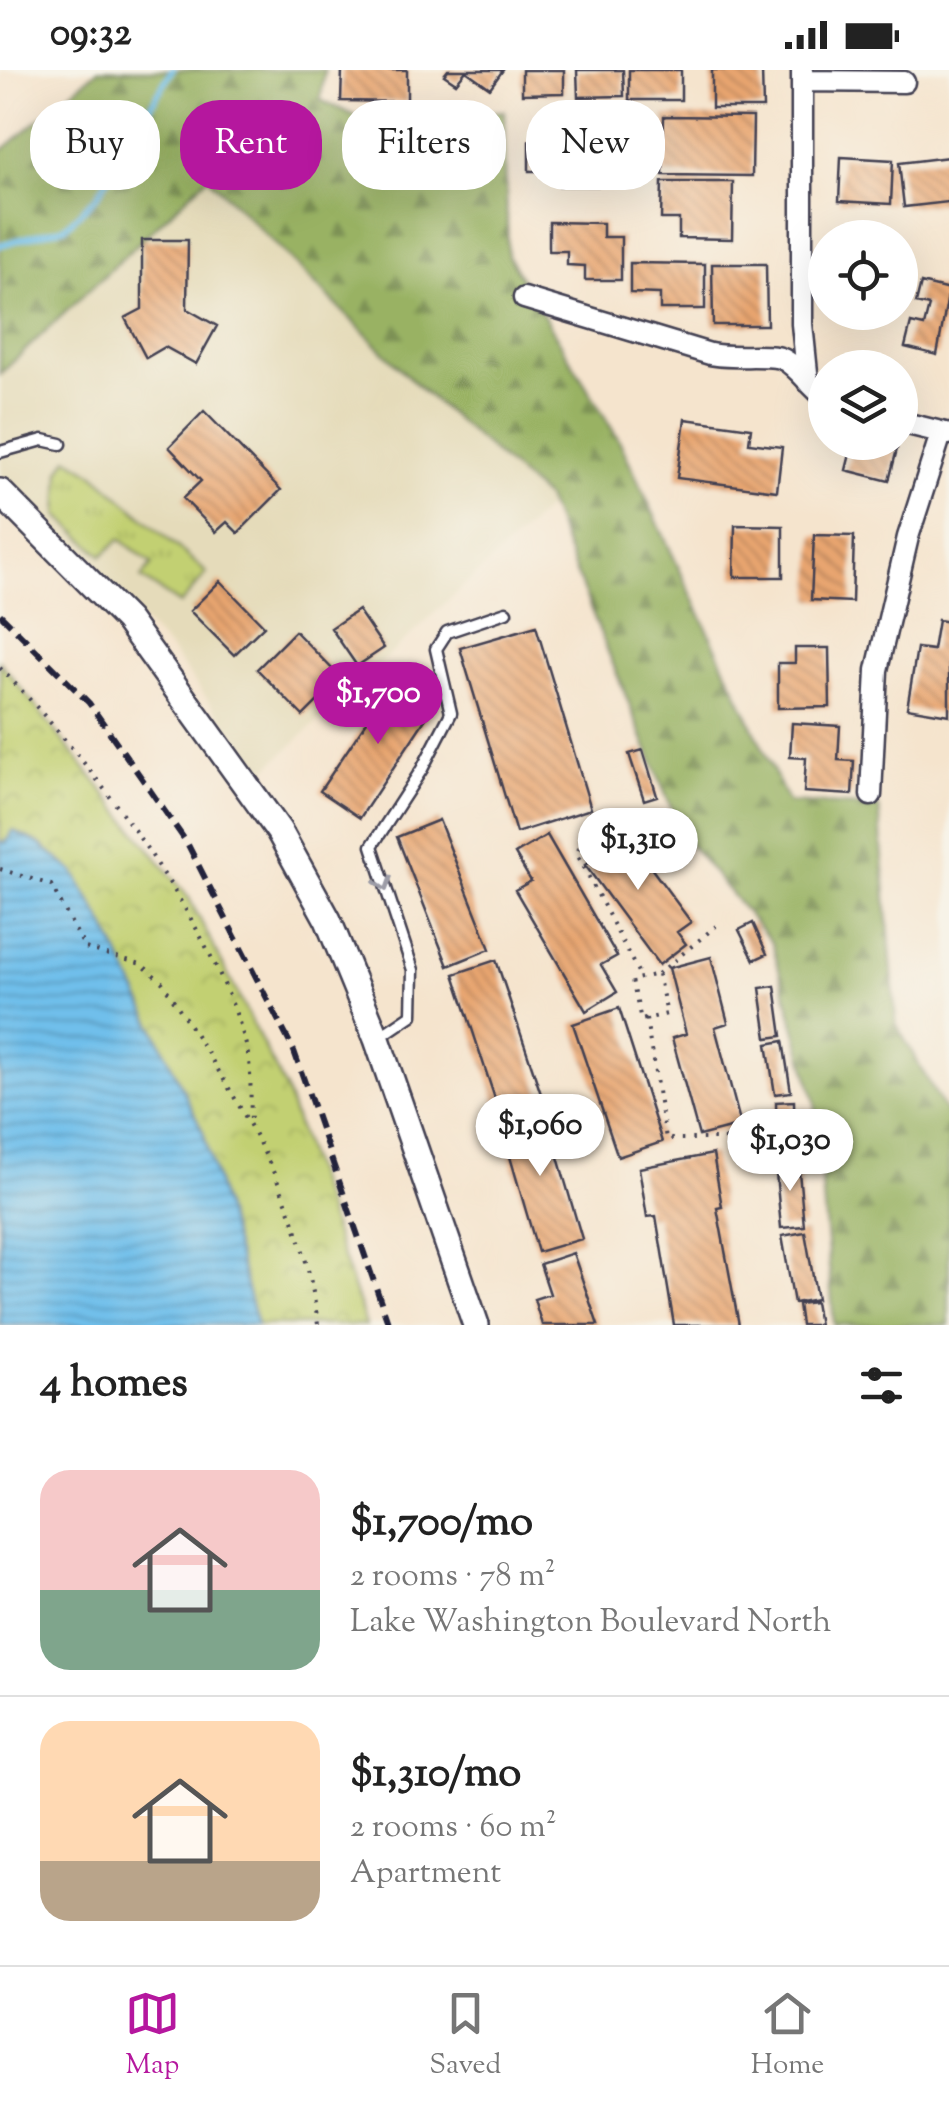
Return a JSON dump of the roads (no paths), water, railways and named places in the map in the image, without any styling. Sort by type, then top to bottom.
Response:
[{"type":"street","points":[[808,382],[802,324],[802,76],[904,82]]},
{"type":"street","points":[[524,298],[710,354],[734,359],[769,355],[784,359],[808,382]]},
{"type":"street","points":[[871,794],[877,670],[908,537],[945,434],[918,427]]},
{"type":"street","points":[[0,492],[127,620],[253,790],[328,920],[377,1038],[476,1325]]},
{"type":"lane","points":[[0,452],[43,440],[61,444]]},
{"type":"lane","points":[[377,1038],[412,1015],[413,970],[372,846],[422,769],[451,713],[436,649],[447,632],[506,612]]},
{"type":"water","points":[[13,831],[40,844],[74,872],[108,931],[203,1132],[257,1325],[0,1325],[0,841],[6,843]]},
{"type":"waterway","points":[[0,245],[65,227],[98,195],[172,70]]},
{"type":"railway","points":[[0,614],[89,703],[187,843],[294,1051],[389,1325]]}]
